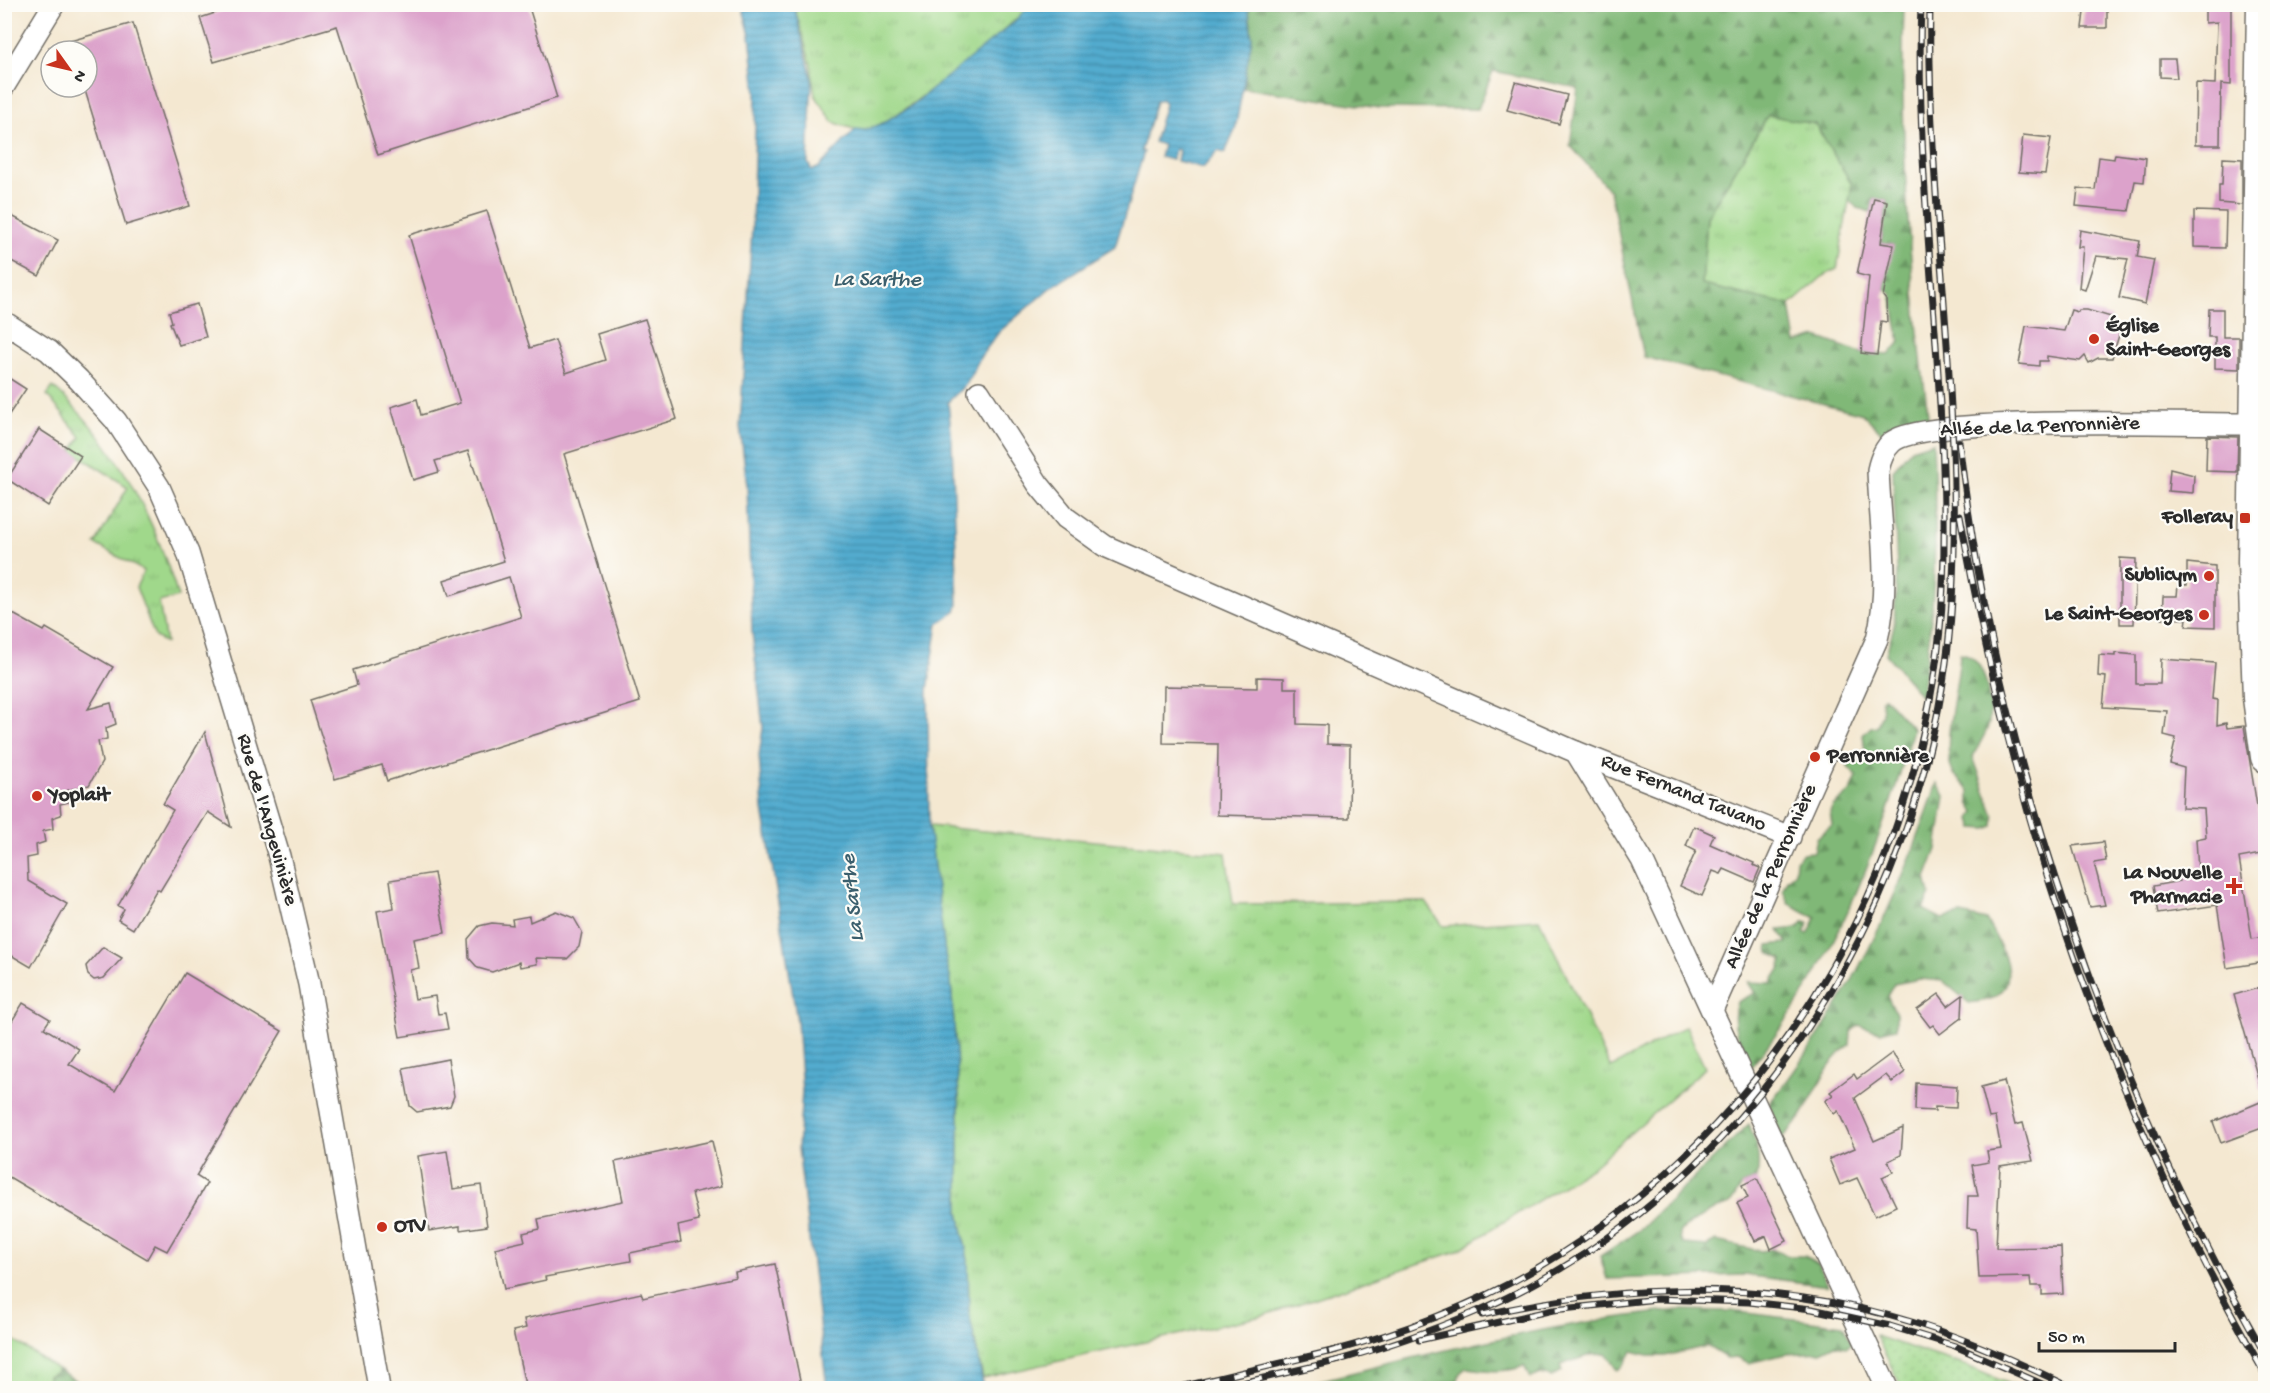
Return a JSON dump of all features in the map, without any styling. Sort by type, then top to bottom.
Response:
[{"type":"main road","points":[[2262,4],[2262,209],[2253,562],[2258,698],[2264,746]]},
{"type":"street","points":[[4,86],[54,4]]},
{"type":"street","name":"Rue de l'Angevinière","points":[[4,322],[48,351],[79,380],[116,421],[159,487],[188,553],[279,856],[309,984],[380,1389]]},
{"type":"street","name":"Rue Fernand Tavano","points":[[979,392],[1038,484],[1066,519],[1105,546],[1576,752],[1790,837]]},
{"type":"street","name":"Allée de la Perronnière","points":[[1712,1010],[1877,639],[1882,620],[1884,585],[1878,470],[1881,458],[1892,443],[1912,434],[1966,425],[2257,424]]},
{"type":"street","points":[[1576,752],[1642,860],[1887,1389]]},
{"type":"green space","points":[[794,5],[1030,5],[977,53],[924,95],[879,125],[861,130],[833,122],[815,95],[811,65]]},
{"type":"green space","points":[[1248,5],[1904,5],[1903,109],[1907,213],[1916,318],[1929,422],[1892,443],[1863,414],[1644,357],[1610,191],[1570,145],[1578,88],[1493,71],[1478,109],[1379,108],[1244,88],[1251,24]],"holes":[[[1768,115],[1815,124],[1852,184],[1849,201],[1858,208],[1871,212],[1874,198],[1887,201],[1881,243],[1893,245],[1884,288],[1891,293],[1900,342],[1889,355],[1861,353],[1817,337],[1796,343],[1790,305],[1702,285],[1707,217]]]},
{"type":"green space","points":[[1768,115],[1815,124],[1852,184],[1837,269],[1822,277],[1790,305],[1702,285],[1707,217]]},
{"type":"green space","points":[[53,387],[96,432],[114,457],[145,510],[178,597],[159,602],[166,643],[155,637],[136,587],[144,571],[95,544],[128,487],[72,451],[81,437],[47,395]]},
{"type":"green space","points":[[1933,442],[1934,569],[1930,632],[1921,696],[1886,654],[1894,626],[1897,571],[1893,470],[1911,449]]},
{"type":"green space","points":[[1960,653],[1969,656],[1982,670],[1988,692],[1989,723],[1973,757],[1994,816],[1993,826],[1987,829],[1974,828],[1971,819],[1975,812],[1969,803],[1969,791],[1953,773],[1949,758],[1949,729]]},
{"type":"green space","points":[[1884,697],[1913,729],[1885,820],[1829,950],[1779,1030],[1750,1068],[1735,1027],[1737,1002],[1755,993],[1748,982],[1771,983],[1781,968],[1782,959],[1769,953],[1768,945],[1787,943],[1779,930],[1798,928],[1804,921],[1809,923],[1804,932],[1808,934],[1816,918],[1788,903],[1783,889],[1787,879],[1795,872],[1796,860],[1803,853],[1814,852],[1817,838],[1832,825],[1830,812],[1833,806],[1851,791],[1857,777],[1848,767],[1848,762],[1865,750],[1863,735],[1871,727],[1877,726],[1882,714],[1881,700]]},
{"type":"green space","points":[[1937,783],[1945,796],[1937,849],[1926,878],[1930,894],[1923,909],[1942,919],[1961,914],[1986,920],[2006,961],[2007,982],[2002,991],[1992,998],[1969,1003],[1943,981],[1920,979],[1894,984],[1887,996],[1896,1014],[1896,1028],[1880,1032],[1859,1025],[1851,1032],[1850,1045],[1830,1065],[1801,1116],[1781,1138],[1769,1104],[1822,1030],[1868,951],[1906,869]]},
{"type":"green space","points":[[929,826],[1226,853],[1233,904],[1426,902],[1443,926],[1539,919],[1611,1068],[1686,1026],[1705,1068],[1591,1168],[1457,1251],[1262,1316],[983,1378],[969,1313],[968,1260],[959,1212],[959,1096],[951,981],[946,960]]},
{"type":"green space","points":[[1749,1124],[1757,1150],[1757,1178],[1742,1185],[1730,1204],[1707,1213],[1680,1231],[1680,1239],[1683,1244],[1707,1246],[1716,1241],[1761,1251],[1771,1249],[1789,1256],[1805,1256],[1819,1265],[1828,1286],[1745,1275],[1607,1279],[1600,1256],[1641,1229]]},
{"type":"green space","points":[[1679,1310],[1731,1311],[1843,1325],[1852,1344],[1847,1347],[1835,1345],[1821,1352],[1785,1354],[1749,1363],[1737,1357],[1726,1358],[1707,1346],[1665,1356],[1652,1356],[1632,1351],[1623,1367],[1617,1370],[1606,1354],[1590,1355],[1560,1365],[1562,1371],[1552,1377],[1541,1374],[1531,1378],[1524,1366],[1501,1371],[1466,1368],[1460,1373],[1458,1380],[1422,1388],[1291,1388],[1531,1332]]},
{"type":"green space","points":[[1876,1336],[1964,1365],[2019,1388],[1902,1388]]},
{"type":"green space","points":[[10,1338],[59,1370],[48,1376],[57,1388],[5,1388],[5,1347]]},
{"type":"green space","points":[[59,1370],[87,1388],[52,1388],[48,1384],[48,1376]]},
{"type":"green space","points":[[1458,1380],[1459,1388],[1422,1388]]},
{"type":"water","name":"La Sarthe","points":[[742,5],[794,5],[812,79],[808,163],[812,170],[818,168],[856,129],[865,130],[881,124],[911,106],[1013,23],[1030,5],[1248,5],[1252,38],[1235,130],[1225,153],[1218,151],[1203,168],[1177,161],[1179,150],[1175,149],[1172,160],[1160,157],[1163,145],[1154,142],[1165,104],[1162,99],[1156,101],[1141,151],[1144,152],[1115,247],[1050,288],[999,332],[981,356],[967,383],[948,402],[952,442],[958,605],[956,611],[938,624],[928,690],[929,826],[946,960],[951,981],[959,1096],[959,1212],[968,1260],[969,1313],[984,1388],[827,1388],[798,1148],[802,1092],[797,1021],[763,809],[759,755],[763,728],[752,632],[747,486],[740,427],[752,228],[756,93],[750,35]]},
{"type":"building","points":[[243,4],[528,4],[557,98],[378,155],[337,26],[214,62],[200,18]]},
{"type":"building","points":[[2085,4],[2107,4],[2107,28],[2082,28]]},
{"type":"building","points":[[2205,4],[2231,4],[2231,85],[2221,84],[2220,145],[2195,145],[2196,83],[2215,84],[2217,22],[2205,23]]},
{"type":"building","points":[[133,23],[190,206],[126,225],[88,99],[99,99],[99,39],[77,39]]},
{"type":"building","points":[[2160,59],[2175,59],[2177,78],[2160,77]]},
{"type":"building","points":[[1515,82],[1567,95],[1559,124],[1507,110]]},
{"type":"building","points":[[2023,135],[2051,138],[2045,174],[2019,172]]},
{"type":"building","points":[[2115,154],[2146,158],[2144,182],[2135,181],[2129,211],[2076,206],[2078,188],[2095,190],[2099,157],[2114,159]]},
{"type":"building","points":[[2223,158],[2242,159],[2242,205],[2219,203]]},
{"type":"building","points":[[1874,198],[1887,201],[1881,243],[1894,245],[1883,296],[1886,300],[1887,322],[1881,321],[1877,355],[1861,353],[1869,277],[1857,274]]},
{"type":"building","points":[[487,211],[530,348],[555,340],[566,373],[605,360],[597,334],[645,319],[677,419],[564,454],[640,702],[387,781],[382,765],[335,779],[310,700],[357,685],[353,670],[521,617],[509,577],[449,596],[444,580],[504,561],[490,515],[468,451],[435,461],[439,472],[413,480],[391,407],[417,399],[421,415],[460,403],[409,235]]},
{"type":"building","points":[[2194,211],[2226,212],[2225,248],[2194,247]]},
{"type":"building","points":[[4,212],[58,240],[39,276],[4,257]]},
{"type":"building","points":[[2080,230],[2140,241],[2137,257],[2154,260],[2145,304],[2119,298],[2128,259],[2096,256],[2085,290],[2079,288],[2083,247],[2078,247]]},
{"type":"building","points":[[197,304],[206,337],[179,345],[170,323],[172,322],[169,312]]},
{"type":"building","points":[[2209,309],[2223,309],[2223,337],[2239,337],[2239,369],[2215,368],[2215,337],[2208,337]]},
{"type":"building","points":[[2071,310],[2078,312],[2087,310],[2111,317],[2109,326],[2120,332],[2112,358],[2098,358],[2089,363],[2085,356],[2080,361],[2047,356],[2047,361],[2039,361],[2039,366],[2019,364],[2026,326],[2064,331]]},
{"type":"building","points":[[4,375],[26,389],[4,422]]},
{"type":"building","points":[[39,429],[81,456],[48,506],[7,479]]},
{"type":"building","points":[[2207,436],[2238,437],[2237,472],[2206,471]]},
{"type":"building","points":[[2170,469],[2194,475],[2193,493],[2168,491]]},
{"type":"building","points":[[2120,558],[2136,559],[2134,624],[2120,624]]},
{"type":"building","points":[[2187,563],[2215,566],[2215,627],[2186,626],[2187,619],[2162,618],[2163,596],[2177,596],[2178,585],[2187,585]]},
{"type":"building","name":"Yoplait","points":[[13,614],[44,631],[46,628],[113,667],[88,709],[111,703],[116,724],[106,728],[107,739],[98,741],[102,762],[89,785],[68,790],[69,802],[60,804],[61,815],[52,818],[53,829],[43,831],[45,842],[36,845],[37,856],[27,858],[28,881],[67,904],[31,967],[4,951],[4,628]]},
{"type":"building","points":[[2115,653],[2136,655],[2136,684],[2160,684],[2161,659],[2215,663],[2212,699],[2218,700],[2217,725],[2226,723],[2227,728],[2244,726],[2263,843],[2259,844],[2261,854],[2239,858],[2252,939],[2265,937],[2265,962],[2227,968],[2217,905],[2158,914],[2153,886],[2180,881],[2178,877],[2198,870],[2196,839],[2206,837],[2204,809],[2182,808],[2184,768],[2170,764],[2176,738],[2164,735],[2167,711],[2103,707],[2106,677],[2098,676],[2099,655],[2115,656]]},
{"type":"building","points":[[1257,677],[1284,678],[1284,688],[1297,688],[1297,724],[1327,725],[1327,744],[1350,745],[1349,818],[1217,815],[1218,744],[1163,743],[1164,686],[1257,688]]},
{"type":"building","points":[[205,732],[231,827],[208,812],[160,891],[157,889],[133,929],[118,920],[124,909],[118,906],[173,810],[163,804]]},
{"type":"building","points":[[1694,826],[1714,835],[1710,844],[1754,863],[1753,865],[1760,868],[1754,882],[1724,869],[1721,874],[1713,871],[1702,896],[1680,886],[1696,851],[1686,846]]},
{"type":"building","points":[[2103,842],[2106,861],[2094,863],[2105,905],[2090,907],[2072,846]]},
{"type":"building","points":[[434,873],[445,933],[414,939],[419,968],[410,970],[415,999],[435,996],[438,1014],[445,1013],[448,1029],[400,1037],[377,911],[394,908],[390,880]]},
{"type":"building","points":[[556,911],[574,918],[582,932],[579,947],[567,959],[536,958],[537,964],[520,967],[519,962],[492,972],[478,968],[469,958],[468,939],[479,926],[492,923],[513,925],[512,919],[529,916],[530,922]]},
{"type":"building","points":[[103,947],[122,958],[104,978],[94,980],[88,975],[86,966]]},
{"type":"building","points":[[185,973],[282,1031],[196,1176],[207,1183],[167,1251],[155,1245],[147,1259],[4,1174],[4,1034],[23,1003],[50,1019],[44,1028],[79,1049],[69,1064],[115,1091]]},
{"type":"building","points":[[2265,986],[2265,1088],[2261,1089],[2234,995]]},
{"type":"building","points":[[1939,994],[1948,1006],[1963,995],[1962,1017],[1940,1034],[1933,1025],[1930,1027],[1917,1010]]},
{"type":"building","points":[[1892,1053],[1905,1072],[1892,1082],[1886,1075],[1855,1098],[1874,1141],[1903,1128],[1901,1155],[1888,1161],[1893,1172],[1882,1177],[1896,1206],[1875,1216],[1857,1178],[1840,1185],[1829,1159],[1855,1148],[1838,1111],[1834,1114],[1825,1101],[1833,1095],[1830,1092],[1854,1074],[1857,1079]]},
{"type":"building","points":[[448,1059],[454,1096],[450,1106],[417,1112],[410,1106],[403,1068]]},
{"type":"building","points":[[2004,1081],[2015,1125],[2023,1123],[2033,1161],[2000,1166],[1996,1248],[2061,1247],[2063,1294],[2042,1295],[2042,1286],[2031,1286],[2030,1277],[1979,1278],[1976,1229],[1967,1228],[1968,1196],[1978,1196],[1972,1165],[1989,1162],[1987,1151],[2001,1149],[1995,1117],[1989,1118],[1981,1087]]},
{"type":"building","points":[[1916,1083],[1957,1086],[1956,1108],[1935,1107],[1935,1111],[1915,1110]]},
{"type":"building","points":[[2265,1100],[2265,1127],[2221,1143],[2213,1122]]},
{"type":"building","points":[[712,1141],[722,1186],[692,1193],[699,1221],[678,1226],[681,1242],[630,1253],[631,1261],[545,1277],[546,1280],[504,1289],[495,1248],[525,1241],[523,1233],[540,1229],[538,1219],[623,1201],[615,1162]]},
{"type":"building","points":[[447,1151],[453,1189],[481,1185],[487,1226],[460,1230],[460,1226],[429,1231],[418,1156]]},
{"type":"building","points":[[1757,1178],[1787,1241],[1771,1249],[1766,1236],[1755,1241],[1737,1203],[1748,1198],[1742,1185]]},
{"type":"building","points":[[775,1264],[802,1389],[526,1389],[513,1331],[526,1328],[524,1319],[641,1293],[643,1298],[736,1277],[735,1272]]},
{"type":"railway","points":[[1329,1352],[1420,1323],[1507,1285],[1562,1253],[1642,1194],[1715,1125],[1778,1049],[1832,966],[1877,877],[1910,783],[1932,686],[1943,587],[1942,441],[1923,150],[1920,77],[1921,4]]},
{"type":"railway","points":[[1332,1362],[1438,1327],[1507,1298],[1540,1281],[1603,1241],[1676,1183],[1742,1115],[1799,1040],[1849,960],[1889,874],[1920,784],[1941,693],[1952,600],[1953,451],[1933,153],[1930,4]]},
{"type":"railway","points":[[1959,442],[1976,560],[2001,679],[2031,797],[2068,914],[2110,1029],[2157,1141],[2210,1251],[2266,1356]]},
{"type":"railway","points":[[1960,515],[1982,629],[2009,741],[2039,851],[2075,959],[2115,1065],[2160,1170],[2210,1274],[2266,1376]]},
{"type":"railway","points":[[1482,1315],[1583,1297],[1635,1292],[1687,1290],[1790,1296],[1841,1304],[1938,1330],[2072,1388]]},
{"type":"railway","points":[[1419,1340],[1553,1310],[1657,1299],[1749,1302],[1812,1309],[1890,1326],[1955,1346],[2051,1388]]},
{"type":"railway","points":[[1177,1388],[1336,1350]]},
{"type":"railway","points":[[1221,1388],[1340,1360]]},
{"type":"place","name":"Église Saint-Georges","points":[[2094,339]]},
{"type":"place","name":"Folleray","points":[[2245,518]]},
{"type":"place","name":"Sublicym","points":[[2209,576]]},
{"type":"place","name":"Le Saint-Georges","points":[[2204,615]]},
{"type":"place","name":"Perronnière","points":[[1815,757]]},
{"type":"place","name":"Yoplait","points":[[37,796]]},
{"type":"place","name":"La Nouvelle Pharmacie","points":[[2234,886]]},
{"type":"place","name":"OTV","points":[[382,1227]]}]
